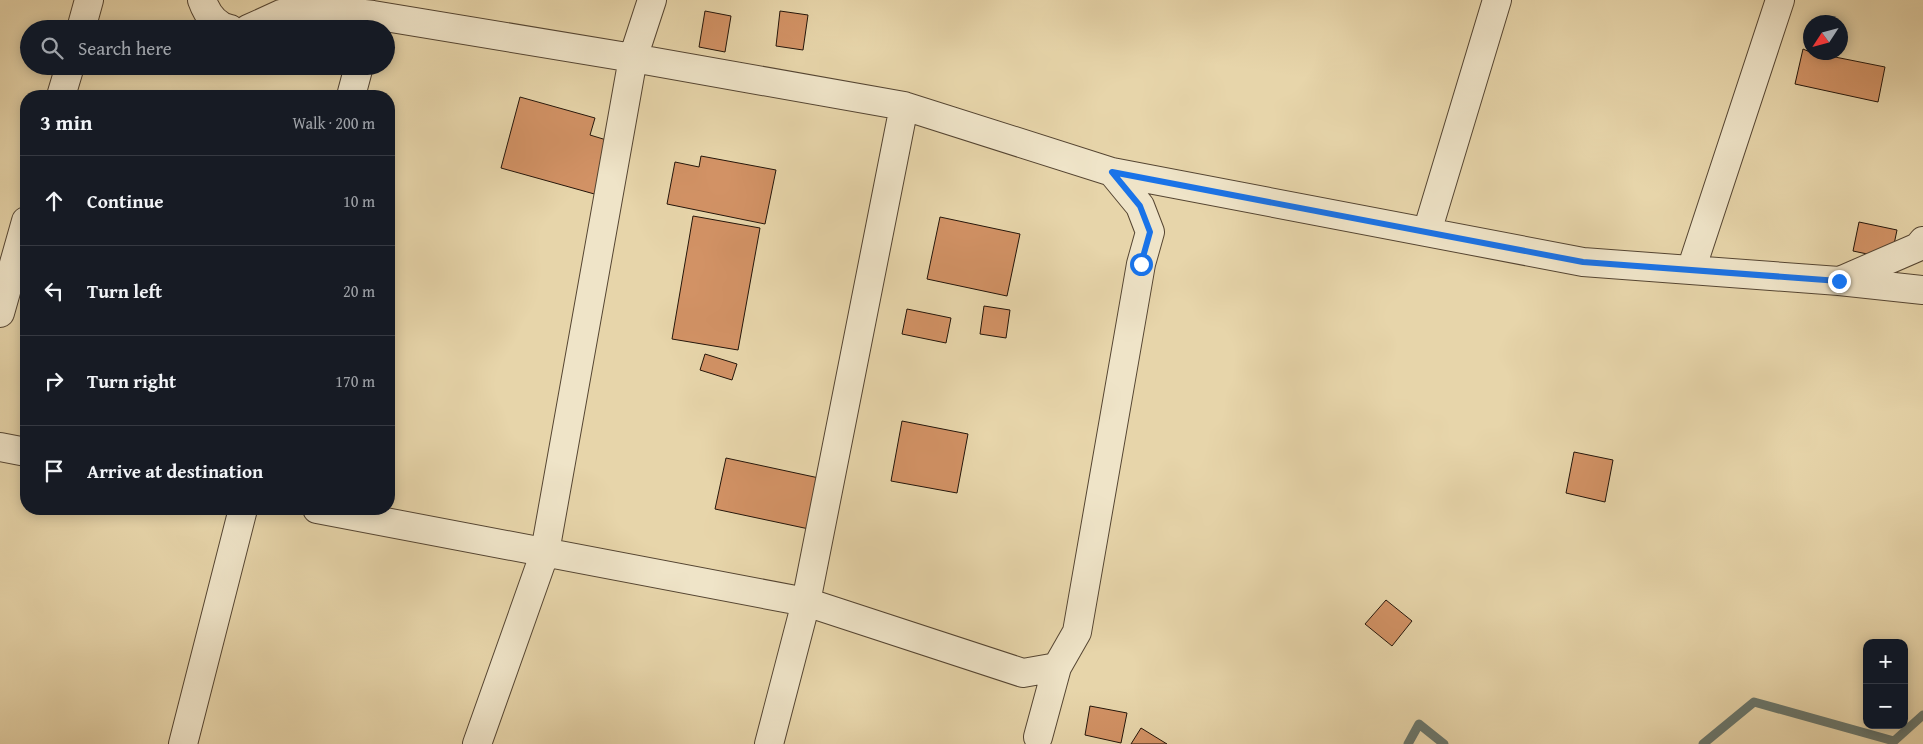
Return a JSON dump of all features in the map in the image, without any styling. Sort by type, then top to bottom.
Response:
[{"type":"street","points":[[83,20],[89,0]]},
{"type":"street","points":[[202,0],[207,13],[214,20]]},
{"type":"street","points":[[477,744],[545,552],[633,58],[652,0]]},
{"type":"street","points":[[1427,232],[1496,0]]},
{"type":"street","points":[[1691,270],[1780,0]]},
{"type":"street","points":[[268,20],[306,7],[373,15],[633,58],[904,106],[1112,172],[1583,262],[1839,281],[1923,290]]},
{"type":"street","points":[[64,90],[68,75]]},
{"type":"street","points":[[353,90],[357,75]]},
{"type":"street","points":[[768,744],[806,602],[904,106]]},
{"type":"street","points":[[1038,737],[1057,667],[1077,632],[1141,264],[1150,232],[1140,206],[1112,172]]},
{"type":"street","points":[[0,313],[20,241]]},
{"type":"street","points":[[1839,281],[1918,247],[1923,241]]},
{"type":"street","points":[[0,447],[20,451]]},
{"type":"street","points":[[183,744],[241,515]]},
{"type":"street","points":[[349,515],[806,602],[1023,673],[1057,667]]},
{"type":"building","points":[[705,11],[731,16],[725,52],[699,47]]},
{"type":"building","points":[[780,11],[808,15],[803,50],[776,46]]},
{"type":"building","points":[[1803,49],[1803,60],[1848,60],[1885,67],[1878,102],[1795,84]]},
{"type":"building","points":[[520,97],[595,118],[590,135],[613,142],[598,195],[501,168]]},
{"type":"building","points":[[701,156],[776,170],[765,224],[667,204],[675,162],[699,167]]},
{"type":"building","points":[[693,216],[760,228],[738,350],[672,339]]},
{"type":"building","points":[[940,217],[1020,234],[1007,296],[927,279]]},
{"type":"building","points":[[1859,222],[1897,230],[1891,259],[1853,251]]},
{"type":"building","points":[[984,306],[1010,310],[1006,338],[980,334]]},
{"type":"building","points":[[907,309],[951,318],[946,343],[902,334]]},
{"type":"building","points":[[705,354],[737,364],[732,380],[700,370]]},
{"type":"building","points":[[902,421],[968,434],[957,493],[891,481]]},
{"type":"building","points":[[1574,452],[1613,460],[1605,502],[1566,493]]},
{"type":"building","points":[[726,458],[819,478],[809,529],[715,509]]},
{"type":"building","points":[[1386,600],[1412,621],[1392,646],[1365,624]]},
{"type":"building","points":[[1090,706],[1127,713],[1121,743],[1085,735]]},
{"type":"building","points":[[1141,728],[1167,744],[1131,744]]},
{"type":"waterway","points":[[1703,744],[1754,702],[1894,741],[1923,715]]},
{"type":"waterway","points":[[1408,744],[1419,724],[1444,744]]},
{"type":"route","points":[[1141,264],[1150,232],[1140,206],[1112,172],[1583,262],[1839,281]]}]
